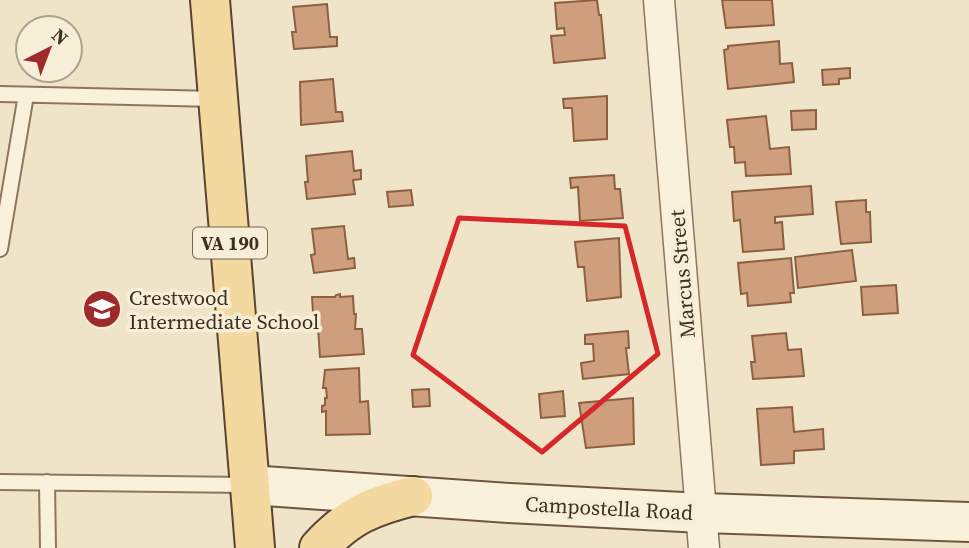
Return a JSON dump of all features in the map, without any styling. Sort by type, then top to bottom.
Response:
[{"type":"main road","name":"VA 190","points":[[210,0],[255,548]]},
{"type":"main road","name":"Campostella Road","points":[[250,485],[413,496],[703,530],[969,522]]},
{"type":"main road","points":[[319,548],[356,515],[383,503],[413,496]]},
{"type":"street","name":"Marcus Street","points":[[659,0],[703,530]]},
{"type":"lane","points":[[0,94],[219,99]]},
{"type":"lane","points":[[0,249],[26,95]]},
{"type":"lane","points":[[0,482],[250,485]]},
{"type":"lane","points":[[47,482],[48,548]]},
{"type":"highlighted area","points":[[459,218],[625,226],[658,354],[542,452],[413,355]]},
{"type":"building","points":[[597,0],[605,58],[554,63],[551,36],[565,35],[564,28],[557,29],[555,3]]},
{"type":"building","points":[[722,0],[772,0],[774,25],[726,28]]},
{"type":"building","points":[[327,4],[330,37],[337,37],[337,46],[294,49],[292,32],[296,32],[293,7]]},
{"type":"building","points":[[779,41],[780,64],[792,63],[794,82],[728,89],[724,50],[728,49],[728,46]]},
{"type":"building","points":[[850,68],[850,78],[839,79],[839,84],[823,85],[822,70]]},
{"type":"building","points":[[333,79],[336,112],[342,112],[343,121],[301,125],[300,82]]},
{"type":"building","points":[[607,96],[607,139],[574,141],[572,108],[564,108],[563,99]]},
{"type":"building","points":[[816,110],[816,129],[792,130],[791,111]]},
{"type":"building","points":[[766,116],[770,149],[789,147],[791,174],[746,176],[745,162],[735,163],[727,120]]},
{"type":"building","points":[[352,151],[354,171],[361,170],[361,179],[353,180],[355,194],[307,199],[306,156]]},
{"type":"building","points":[[614,175],[615,189],[620,189],[623,218],[580,221],[578,187],[571,188],[570,178]]},
{"type":"building","points":[[811,186],[813,214],[775,217],[775,223],[782,222],[784,249],[743,252],[740,220],[734,221],[732,192]]},
{"type":"building","points":[[411,190],[413,205],[389,207],[387,192]]},
{"type":"building","points":[[866,200],[866,212],[870,212],[871,242],[841,244],[836,202]]},
{"type":"building","points":[[344,226],[348,259],[354,258],[355,268],[314,273],[311,255],[315,254],[312,229]]},
{"type":"building","points":[[619,238],[621,297],[587,301],[584,267],[578,267],[575,242]]},
{"type":"building","points":[[852,250],[856,281],[798,288],[795,257]]},
{"type":"building","points":[[791,258],[794,293],[790,293],[791,302],[748,306],[747,293],[741,294],[738,263]]},
{"type":"building","points":[[896,285],[898,313],[863,315],[861,287]]},
{"type":"building","points":[[340,294],[340,297],[353,296],[355,329],[362,329],[364,354],[320,357],[312,297],[335,297]]},
{"type":"building","points":[[628,331],[629,348],[626,348],[629,374],[583,379],[581,363],[594,361],[593,344],[585,344],[585,335]]},
{"type":"building","points":[[786,333],[788,350],[801,349],[804,376],[753,379],[751,362],[755,362],[752,336]]},
{"type":"building","points":[[359,368],[360,402],[368,401],[370,434],[326,435],[326,411],[322,412],[327,398],[326,388],[323,388],[325,370]]},
{"type":"building","points":[[429,389],[430,406],[413,407],[412,390]]},
{"type":"building","points":[[563,391],[565,416],[541,418],[539,394]]},
{"type":"building","points":[[633,398],[634,444],[586,448],[579,403]]},
{"type":"building","points":[[792,407],[794,432],[823,429],[824,449],[794,451],[794,463],[761,465],[757,409]]},
{"type":"place","name":"Crestwood Intermediate School","points":[[102,309]]}]
